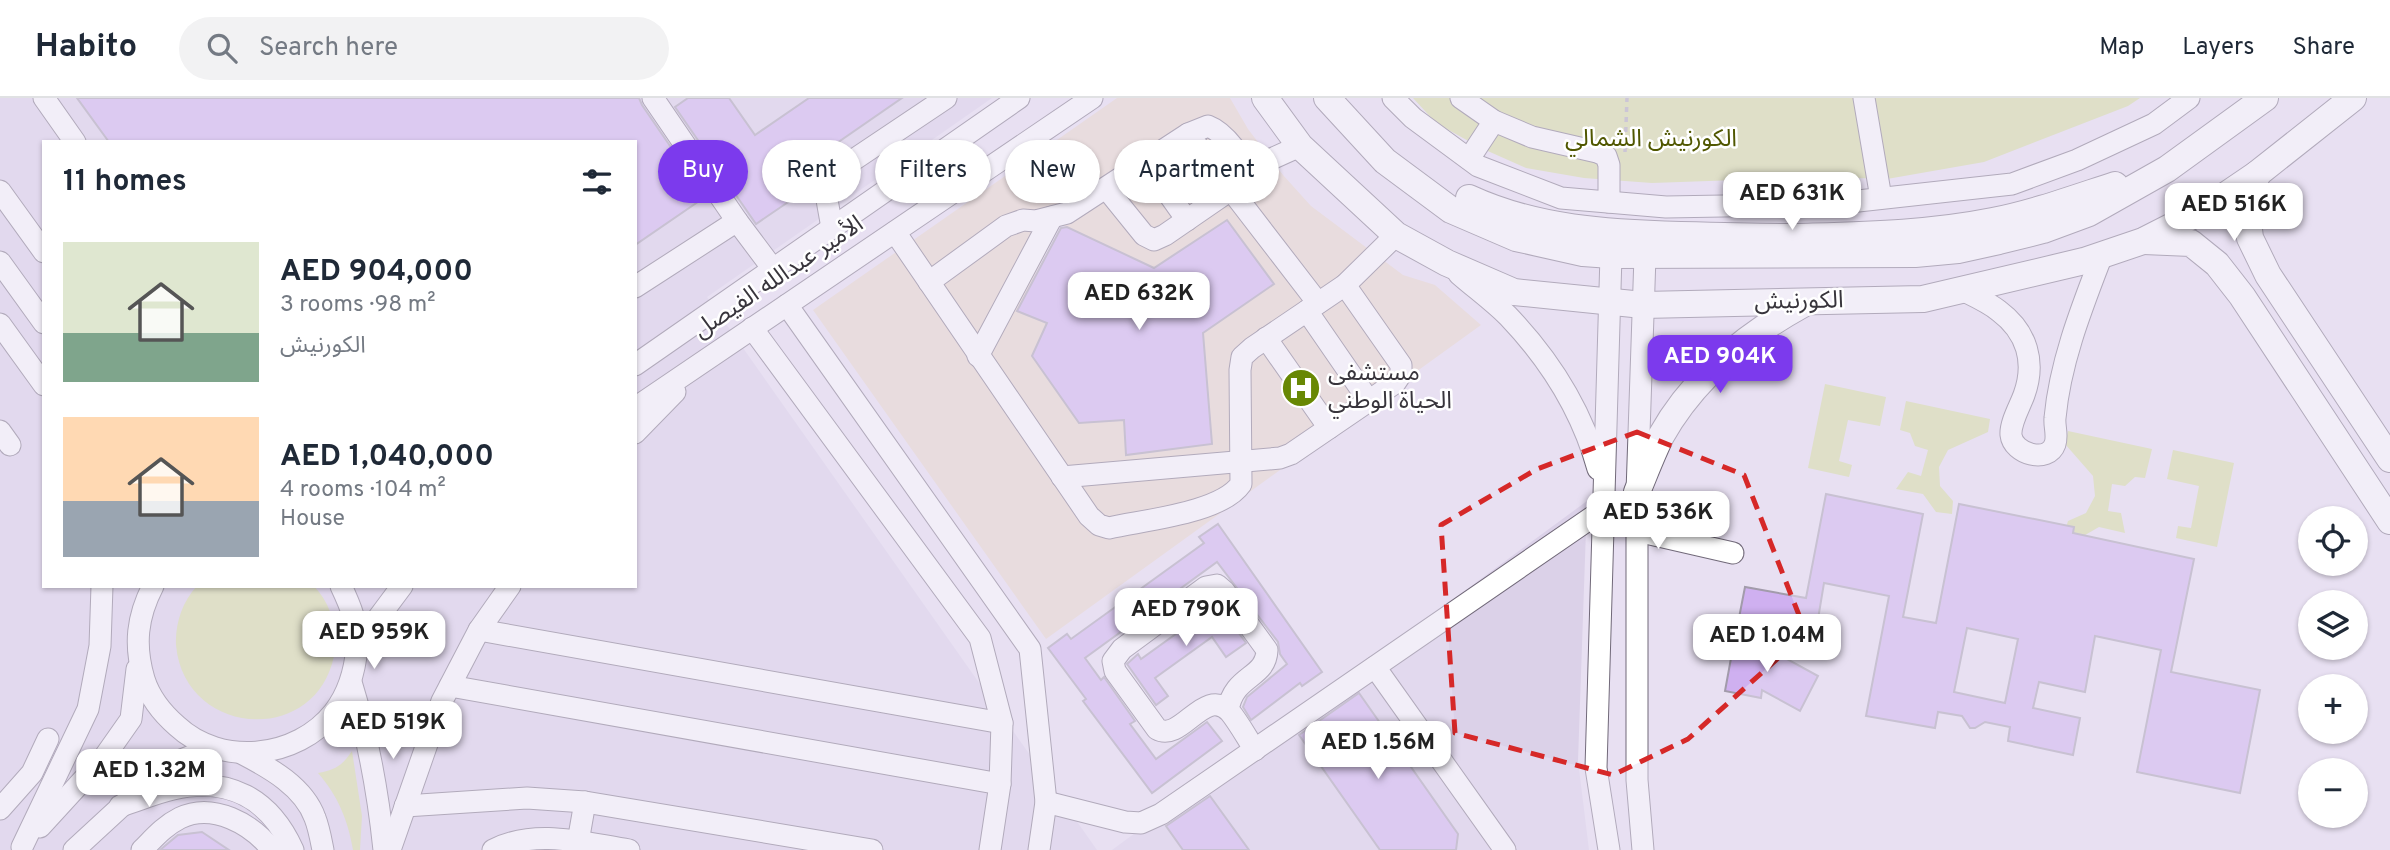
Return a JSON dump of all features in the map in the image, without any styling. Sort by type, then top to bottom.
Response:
[{"type":"main road","name":"الكورنيش","points":[[1265,98],[1300,146],[1396,235],[1447,263],[1514,292],[1643,305],[1923,299],[2084,261],[2143,241],[2204,210],[2257,174],[2353,98]]},
{"type":"main road","name":"الكورنيش","points":[[1336,107],[1385,161],[1451,209],[1516,238],[1584,253],[1611,255],[1874,256],[1958,250],[2043,230],[2089,213],[2167,169],[2265,98]]},
{"type":"main road","points":[[1336,107],[1400,159],[1452,191],[1495,210],[1545,223],[1612,233],[1754,237],[1895,234],[1940,230],[2008,218],[2167,169]]},
{"type":"main road","points":[[2257,174],[2247,212],[2250,239],[2268,275],[2390,459]]},
{"type":"main road","points":[[2143,241],[2191,243],[2217,264],[2390,521]]},
{"type":"main road","points":[[2234,286],[2237,267],[2248,263],[2268,275]]},
{"type":"main road","points":[[1637,492],[1661,437],[1688,394],[1745,340],[1807,302]]},
{"type":"street","points":[[44,98],[74,140]]},
{"type":"street","points":[[653,98],[773,269]]},
{"type":"street","points":[[832,228],[824,183],[828,177],[946,98]]},
{"type":"street","name":"الأمير عبدالله الفيصل","points":[[637,364],[1019,98]]},
{"type":"street","name":"الأمير عبدالله الفيصل","points":[[637,407],[1092,98]]},
{"type":"street","points":[[1393,98],[1413,118],[1478,166],[1561,198],[1666,206],[1831,204],[2012,184],[2077,160],[2154,124],[2189,98]]},
{"type":"street","points":[[1461,98],[1494,121],[1532,136],[1606,156],[1609,165],[1609,202]]},
{"type":"street","points":[[1864,98],[1881,198]]},
{"type":"street","points":[[1469,159],[1494,121]]},
{"type":"street","points":[[1179,140],[1208,126],[1218,129],[1228,140]]},
{"type":"street","points":[[1188,134],[1193,140]]},
{"type":"street","points":[[1279,156],[1300,146]]},
{"type":"street","points":[[929,282],[1006,226],[1023,220],[1036,221],[1066,214],[1114,183]]},
{"type":"street","points":[[1106,188],[1144,235],[1154,240],[1212,203]]},
{"type":"street","points":[[0,191],[42,249]]},
{"type":"street","points":[[1175,203],[1187,220]]},
{"type":"street","points":[[1241,203],[1312,307],[1368,401]]},
{"type":"street","points":[[978,356],[1052,217]]},
{"type":"street","points":[[637,286],[737,221]]},
{"type":"street","points":[[895,232],[1089,516],[1099,525],[1109,528],[1213,506],[1226,499],[1241,484],[1242,357],[1345,285],[1396,235]]},
{"type":"street","points":[[1962,290],[1999,311],[2020,335],[2030,359],[2031,377],[2012,427],[2011,437],[2019,450],[2030,455],[2049,452],[2054,445],[2056,434],[2054,420],[2063,374],[2102,254]]},
{"type":"street","points":[[1609,850],[1596,768],[1611,255]]},
{"type":"street","points":[[1643,850],[1637,780],[1637,492],[1645,256]]},
{"type":"street","points":[[0,262],[42,320]]},
{"type":"street","points":[[1447,263],[1507,315],[1538,352],[1571,400],[1585,429],[1604,498]]},
{"type":"street","points":[[15,283],[42,296]]},
{"type":"street","points":[[1062,477],[1241,462],[1280,458],[1291,454],[1395,383],[1401,374],[1401,365],[1345,285]]},
{"type":"street","points":[[787,305],[1030,649],[1046,802],[1038,850]]},
{"type":"street","points":[[752,328],[979,638],[1002,723],[1000,784],[990,850]]},
{"type":"street","points":[[2,329],[42,382]]},
{"type":"street","points":[[1266,338],[1329,428]]},
{"type":"street","points":[[637,431],[706,360]]},
{"type":"street","points":[[2030,367],[2063,374]]},
{"type":"street","points":[[1046,802],[1125,822],[1141,823],[1161,814],[1375,667],[1604,498]]},
{"type":"street","points":[[1637,531],[1733,553]]},
{"type":"street","points":[[1228,710],[1230,697],[1235,689],[1264,666],[1267,650],[1217,584],[1206,587],[1122,649],[1113,661],[1115,671],[1157,729],[1163,733],[1170,733],[1209,706],[1217,705],[1228,710],[1255,750]]},
{"type":"street","points":[[21,848],[88,709],[100,646],[102,588]]},
{"type":"street","points":[[243,754],[277,750],[309,735],[334,712],[351,682],[358,645],[353,611],[342,588]]},
{"type":"street","points":[[358,645],[400,588]]},
{"type":"street","points":[[390,850],[442,701],[479,630],[509,588]]},
{"type":"street","points":[[142,596],[137,633],[139,660],[147,689],[163,714],[185,734],[212,748],[243,754],[272,769],[296,790],[315,816],[323,850]]},
{"type":"street","points":[[479,630],[1002,723]]},
{"type":"street","points":[[21,848],[105,755],[131,719],[139,660]]},
{"type":"street","points":[[1375,667],[1505,850]]},
{"type":"street","points":[[351,682],[366,730],[379,802],[384,850]]},
{"type":"street","points":[[450,686],[1000,784]]},
{"type":"street","points":[[0,809],[32,773],[48,739]]},
{"type":"street","points":[[74,850],[151,779],[176,762],[212,748]]},
{"type":"street","points":[[120,806],[173,789],[203,785],[233,790],[261,804],[283,827],[293,850]]},
{"type":"street","points":[[405,806],[527,798],[585,802],[759,841],[872,850]]},
{"type":"street","points":[[578,842],[585,802]]},
{"type":"street","points":[[142,850],[164,827],[182,817],[201,813],[222,814],[245,825],[264,839],[272,850]]},
{"type":"street","points":[[493,850],[520,839],[536,837],[629,850]]},
{"type":"highlighted area","points":[[1637,432],[1744,475],[1806,633],[1688,739],[1613,775],[1455,733],[1441,525],[1537,469]]},
{"type":"shaded area","points":[[0,98],[992,98],[932,140],[875,140],[875,180],[861,189],[861,140],[762,140],[762,203],[842,203],[707,297],[1097,850],[0,850]]},
{"type":"shaded area","name":"مستشفى الحياة الوطني","points":[[1117,98],[1230,98],[1256,140],[1114,140],[1114,203],[1279,203],[1279,170],[1311,206],[1403,275],[1435,285],[1481,325],[1046,639],[813,310],[966,203],[991,203],[991,186],[1005,176],[1005,203],[1100,203],[1100,140],[1057,140]],"holes":[[[1227,220],[1274,284],[1203,333],[1212,443],[1126,455],[1124,420],[1079,423],[1032,356],[1047,323],[1017,311],[1060,224],[1154,268]]]},
{"type":"shaded area","points":[[1587,501],[1578,761],[1589,850],[1112,850]]},
{"type":"green space","name":"الكورنيش الشمالي","points":[[1413,98],[2140,98],[2128,106],[1984,162],[1887,179],[1827,177],[1652,183],[1584,178],[1526,168],[1481,148],[1436,123]]},
{"type":"green space","points":[[1825,384],[1886,397],[1880,426],[1848,420],[1839,461],[1852,465],[1849,477],[1808,468]]},
{"type":"green space","points":[[1906,401],[1990,419],[1988,432],[1948,450],[1939,467],[1940,486],[1953,501],[1952,514],[1936,512],[1923,494],[1896,489],[1908,472],[1921,476],[1928,450],[1915,446],[1910,433],[1900,430]]},
{"type":"green space","points":[[2068,431],[2152,449],[2145,478],[2135,477],[2125,486],[2112,484],[2108,511],[2121,513],[2125,533],[2099,527],[2080,538],[2064,534],[2068,521],[2086,513],[2095,496],[2093,476],[2065,444]]},
{"type":"green space","points":[[2173,450],[2234,463],[2217,547],[2176,538],[2178,526],[2191,528],[2199,486],[2167,479]]},
{"type":"green space","points":[[195,588],[316,588],[329,609],[335,637],[334,656],[322,685],[302,706],[278,717],[251,719],[224,713],[201,698],[184,676],[176,645],[180,614]]},
{"type":"green space","points":[[352,751],[362,816],[360,850],[353,850],[341,809],[318,773],[338,767]]},
{"type":"building","points":[[77,98],[639,98],[666,140],[658,140],[658,203],[696,203],[637,244],[637,140],[108,140]]},
{"type":"building","points":[[688,98],[729,98],[755,135],[809,98],[902,98],[841,140],[762,140],[762,203],[787,203],[756,224],[741,203],[748,203],[748,140],[698,140],[675,107]]},
{"type":"building","points":[[1227,220],[1274,284],[1203,333],[1212,444],[1126,455],[1124,420],[1079,423],[1032,356],[1047,323],[1017,311],[1061,228],[1067,227],[1154,268]]},
{"type":"building","points":[[1826,494],[1923,514],[1903,617],[1936,623],[1959,504],[2074,527],[2073,533],[2194,559],[2171,672],[2260,690],[2240,793],[2137,772],[2161,650],[2095,636],[2085,692],[2039,682],[2033,708],[2080,718],[2073,755],[2008,741],[2010,727],[1985,722],[1970,728],[1962,716],[1938,712],[1935,728],[1866,716],[1889,596],[1824,583],[1815,637],[1738,623],[1745,587],[1806,598]],"holes":[[[1967,628],[2018,639],[2005,703],[1954,692]]]},
{"type":"building","points":[[1218,524],[1322,672],[1302,686],[1300,683],[1251,720],[1243,707],[1247,697],[1287,664],[1280,654],[1278,642],[1217,562],[1085,658],[1101,680],[1104,677],[1135,721],[1130,724],[1156,759],[1207,722],[1222,741],[1152,793],[1083,701],[1086,699],[1048,648],[1067,634],[1071,639],[1204,543],[1199,537]]},
{"type":"building","points":[[1215,600],[1246,643],[1226,657],[1212,637],[1155,678],[1168,696],[1156,705],[1127,664],[1138,654],[1141,659],[1198,618],[1195,614]]},
{"type":"building","points":[[1736,631],[1818,676],[1800,711],[1762,690],[1761,698],[1725,691]]},
{"type":"building","points":[[1359,693],[1458,834],[1456,850],[1380,850],[1299,735]]},
{"type":"building","points":[[1210,796],[1249,850],[1183,850],[1166,826]]},
{"type":"building","points":[[202,832],[229,850],[160,850],[178,835]]},
{"type":"place","name":"مستشفى الحياة الوطني","points":[[1301,388]]}]
